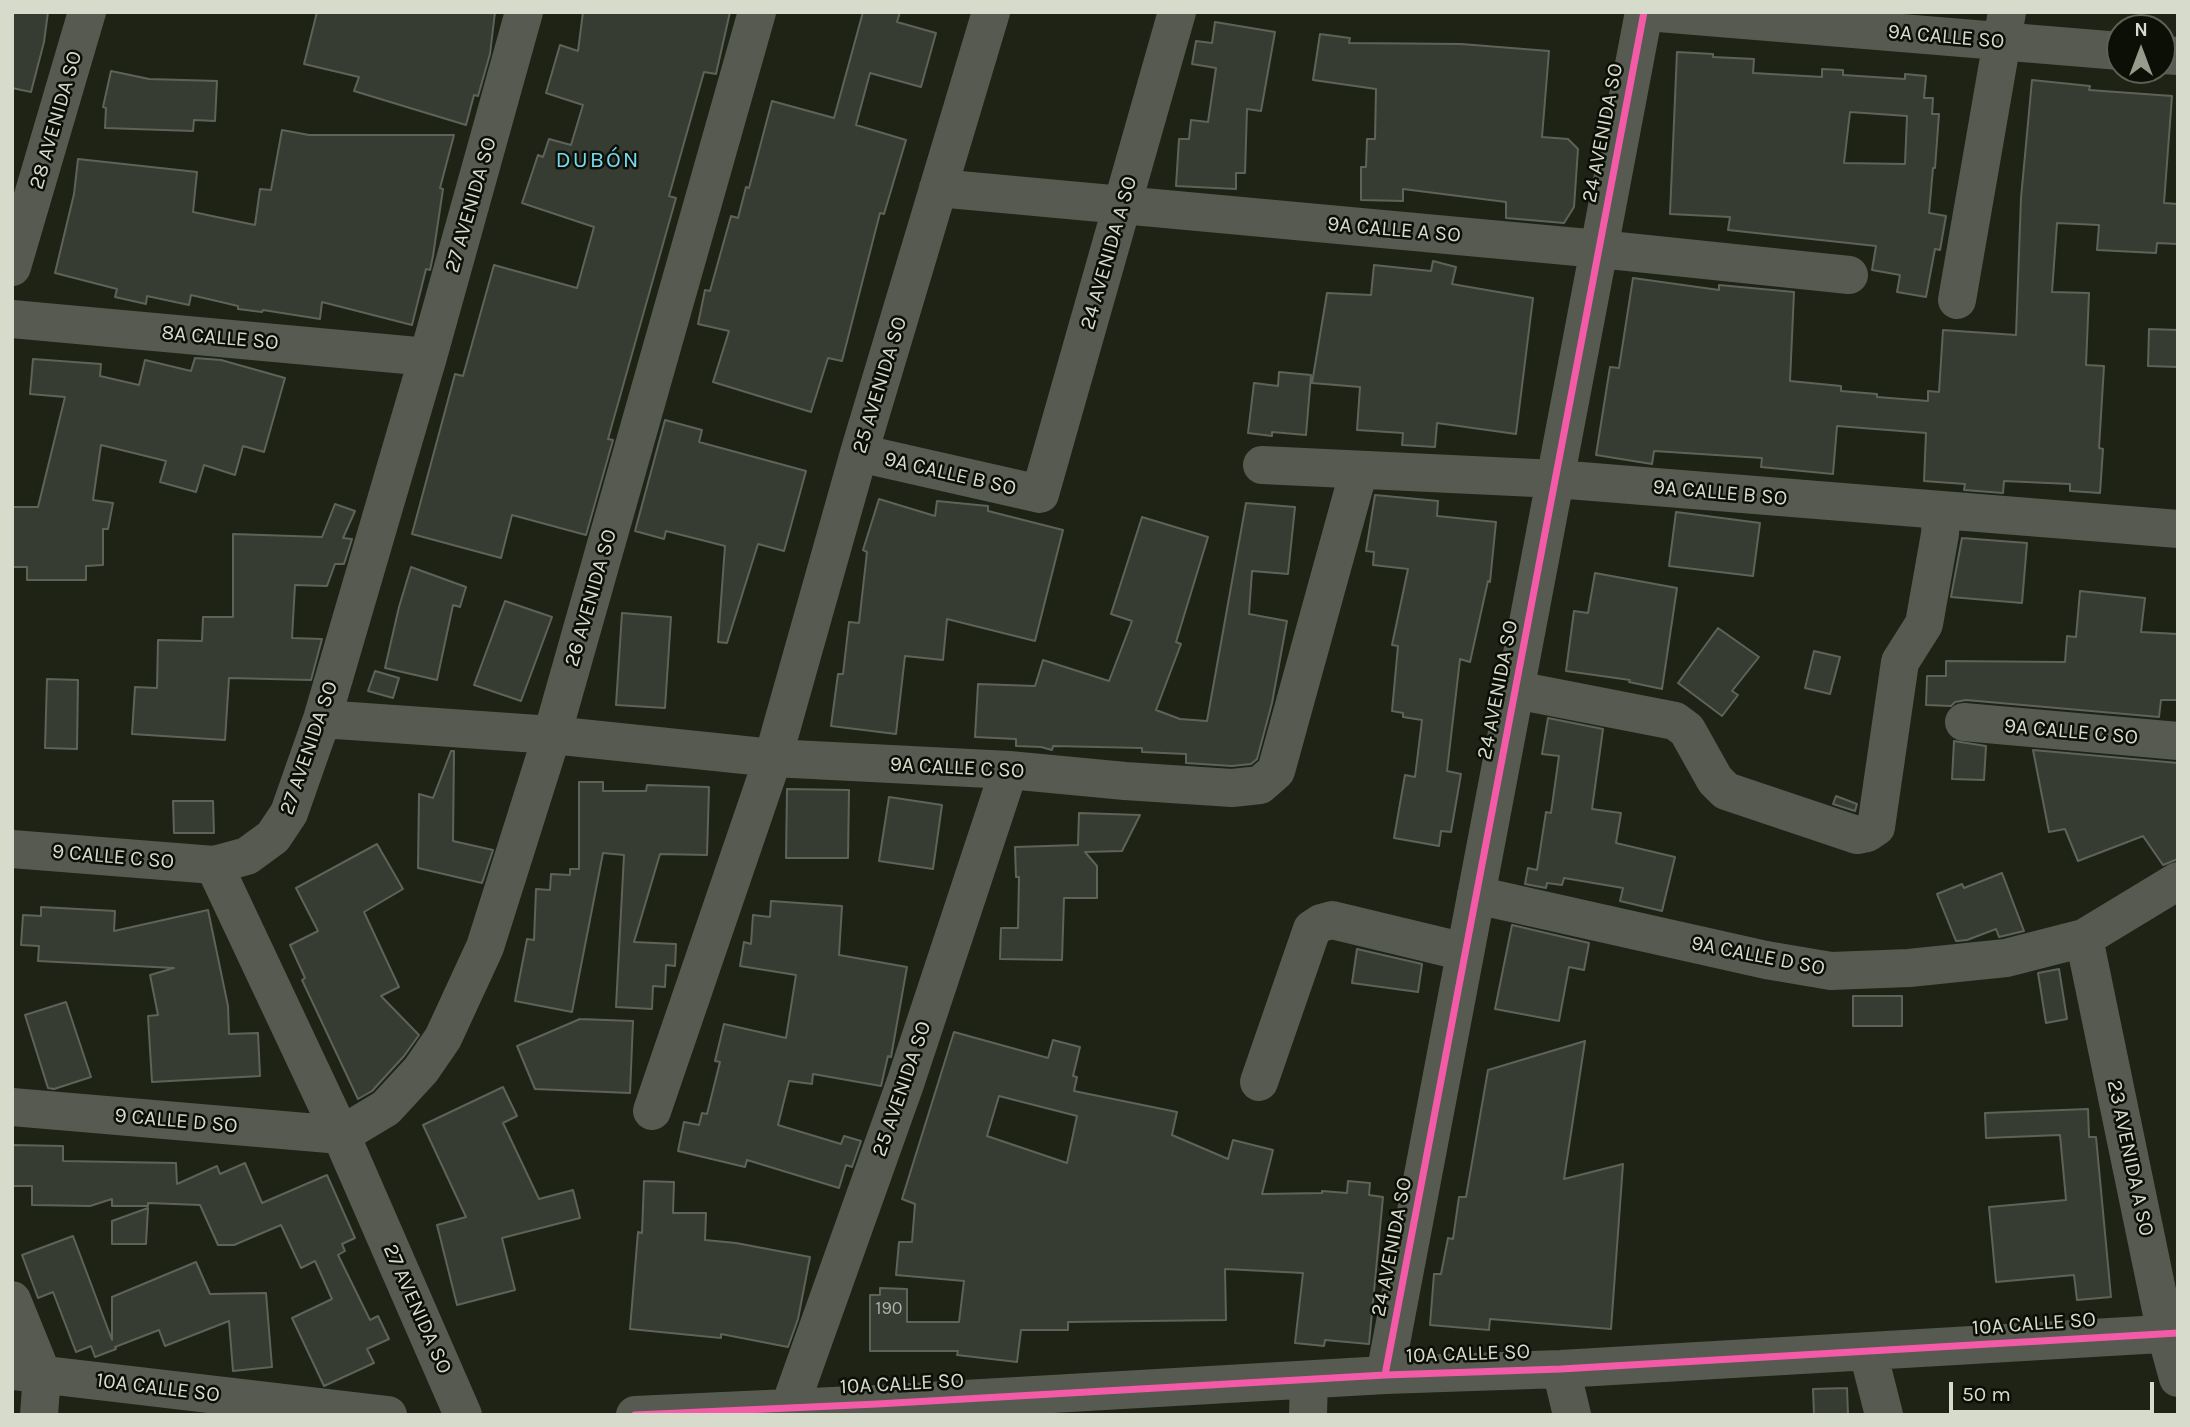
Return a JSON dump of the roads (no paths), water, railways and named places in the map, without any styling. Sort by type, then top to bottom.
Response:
[{"type":"street","name":"28 AVENIDA SO","points":[[12,267],[87,12]]},
{"type":"street","name":"27 AVENIDA SO","points":[[463,1415],[341,1135],[214,865],[247,856],[273,837],[289,813],[322,719],[428,356],[524,12]]},
{"type":"street","name":"26 AVENIDA SO","points":[[341,1135],[386,1108],[421,1070],[443,1038],[485,947],[552,736],[757,12]]},
{"type":"street","name":"25 AVENIDA SO","points":[[652,1111],[773,758],[859,453],[990,12]]},
{"type":"street","name":"24 AVENIDA A SO","points":[[1040,494],[1177,12]]},
{"type":"street","name":"9A CALLE SO","points":[[1645,12],[2004,27],[2106,48]]},
{"type":"street","name":"24 AVENIDA SO","points":[[1385,1375],[1645,12]]},
{"type":"street","points":[[1957,300],[2004,27]]},
{"type":"street","name":"9A CALLE A SO","points":[[938,188],[1599,249],[1849,275]]},
{"type":"street","name":"8A CALLE SO","points":[[12,319],[428,356]]},
{"type":"street","name":"9A CALLE B SO","points":[[859,453],[1040,494]]},
{"type":"street","name":"9A CALLE B SO","points":[[1262,466],[1556,479],[1941,522],[2178,529]]},
{"type":"street","name":"9A CALLE C SO","points":[[322,719],[552,736],[773,758],[1009,770],[1232,788],[1260,785],[1276,771],[1359,470]]},
{"type":"street","points":[[1516,690],[1675,721],[1687,730],[1715,780],[1726,791],[1857,835],[1867,834],[1876,827],[1900,662],[1924,624],[1941,522]]},
{"type":"street","name":"9A CALLE C SO","points":[[1964,722],[2178,741]]},
{"type":"street","name":"25 AVENIDA SO","points":[[790,1406],[905,1084],[1009,770]]},
{"type":"street","name":"9 CALLE C SO","points":[[12,849],[214,865]]},
{"type":"street","name":"9A CALLE D SO","points":[[1476,895],[1766,960],[1831,971],[1909,968],[2006,958],[2084,938],[2178,881]]},
{"type":"street","points":[[1259,1082],[1312,929],[1321,923],[1332,920],[1465,952]]},
{"type":"street","name":"23 AVENIDA A SO","points":[[2084,938],[2172,1333],[2178,1378]]},
{"type":"street","name":"9 CALLE D SO","points":[[12,1107],[341,1135]]},
{"type":"street","points":[[12,1300],[39,1415]]},
{"type":"street","name":"10A CALLE SO","points":[[635,1415],[790,1406],[876,1409],[1308,1397],[1385,1375],[1868,1352],[2172,1333]]},
{"type":"street","points":[[1868,1352],[1884,1415]]},
{"type":"street","points":[[1561,1368],[1572,1415]]},
{"type":"street","name":"10A CALLE SO","points":[[27,1373],[388,1415]]},
{"type":"district","name":"DUBÓN","points":[[598,160]]}]
